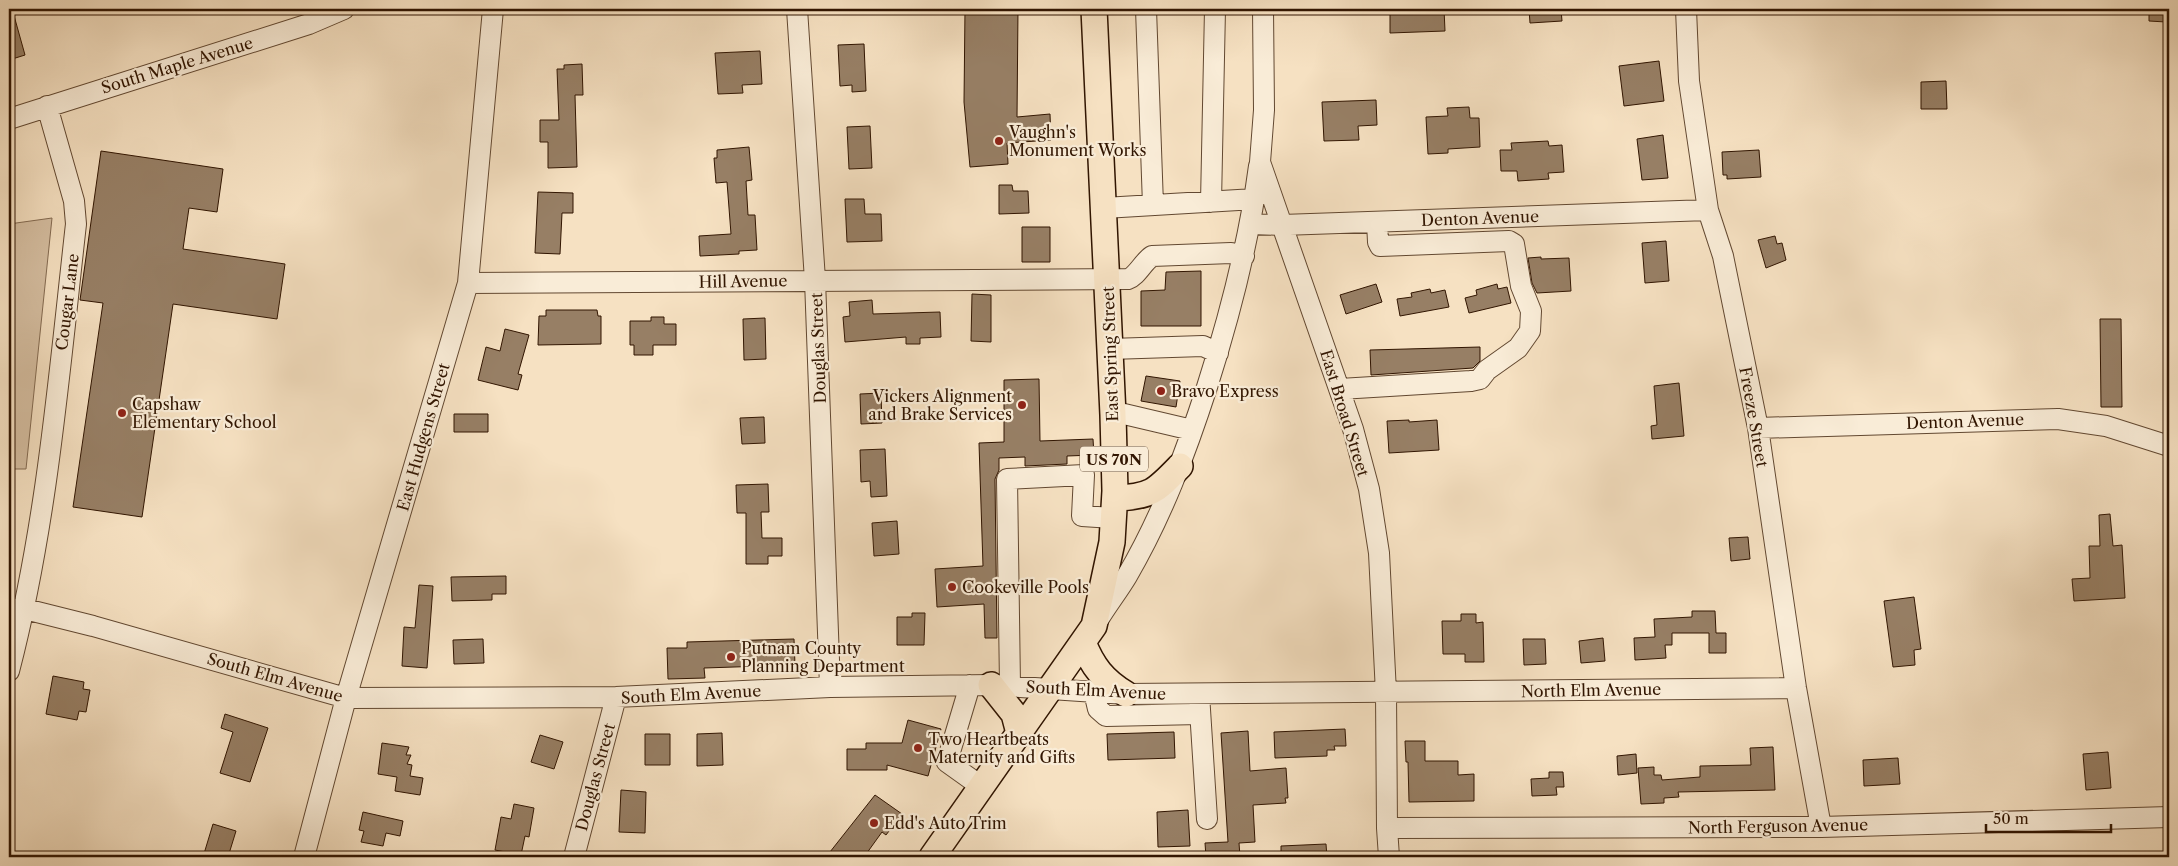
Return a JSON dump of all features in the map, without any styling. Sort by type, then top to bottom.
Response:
[{"type":"main road","name":"East Spring Street","points":[[932,857],[1088,634],[1112,542],[1115,473],[1094,9]]},
{"type":"main road","points":[[1114,508],[1149,494],[1161,486],[1180,466]]},
{"type":"main road","points":[[1088,634],[1096,669],[1110,684],[1126,694]]},
{"type":"main road","points":[[991,685],[1014,714],[1019,733]]},
{"type":"street","name":"South Maple Avenue","points":[[9,119],[309,24],[344,9]]},
{"type":"street","name":"East Hudgens Street","points":[[304,857],[346,698],[468,283],[493,9]]},
{"type":"street","name":"Douglas Street","points":[[797,9],[816,280],[830,687]]},
{"type":"street","points":[[1146,9],[1153,205]]},
{"type":"street","points":[[1211,202],[1215,9]]},
{"type":"street","name":"East Broad Street","points":[[1263,9],[1264,110],[1260,162],[1353,429],[1369,489],[1379,553],[1386,693],[1389,857]]},
{"type":"street","name":"Freeze Street","points":[[1686,9],[1689,81],[1708,210],[1723,256],[1758,428],[1796,688],[1822,826]]},
{"type":"street","name":"Cougar Lane","points":[[9,671],[17,609],[45,501],[76,224],[74,201],[47,106]]},
{"type":"street","points":[[1088,634],[1127,576],[1157,519],[1180,466],[1218,353],[1244,256],[1251,224],[1260,162]]},
{"type":"street","points":[[1104,208],[1255,199]]},
{"type":"street","name":"Denton Avenue","points":[[1251,224],[1282,225],[1708,210]]},
{"type":"street","points":[[1340,389],[1480,379],[1487,370],[1518,348],[1530,331],[1531,311],[1521,286],[1514,244],[1509,241],[1380,246],[1377,222]]},
{"type":"street","name":"Hill Avenue","points":[[468,283],[1107,279],[1133,277],[1143,262],[1152,256],[1231,254],[1244,256]]},
{"type":"street","points":[[1110,349],[1203,346],[1218,353]]},
{"type":"street","points":[[1113,415],[1124,414],[1192,430]]},
{"type":"street","name":"Denton Avenue","points":[[1758,428],[2058,419],[2106,426],[2169,446]]},
{"type":"street","points":[[982,787],[946,762],[991,685],[1007,479],[1115,473]]},
{"type":"street","points":[[1084,475],[1082,516],[1114,508]]},
{"type":"street","name":"South Elm Avenue","points":[[17,609],[92,626],[346,698],[616,697],[830,687],[991,685],[1126,694],[1386,693]]},
{"type":"street","name":"North Elm Avenue","points":[[1386,693],[1796,688]]},
{"type":"street","points":[[1094,692],[1098,709],[1106,716],[1200,714]]},
{"type":"street","points":[[1199,694],[1207,819]]},
{"type":"street","name":"Douglas Street","points":[[574,857],[616,697]]},
{"type":"street","name":"North Ferguson Avenue","points":[[1387,828],[1822,826],[2169,817]]},
{"type":"shaded area","points":[[52,218],[26,469],[9,469],[9,224]]},
{"type":"building","points":[[965,9],[1018,9],[1017,117],[1050,114],[1051,140],[1007,143],[1008,164],[970,167],[964,102]]},
{"type":"building","points":[[1390,9],[1444,9],[1445,31],[1390,33]]},
{"type":"building","points":[[1529,9],[1561,9],[1562,21],[1530,23]]},
{"type":"building","points":[[2149,9],[2166,9],[2166,22],[2149,21]]},
{"type":"building","points":[[13,12],[25,55],[9,60],[9,13]]},
{"type":"building","points":[[864,44],[866,91],[852,92],[852,85],[840,86],[838,45]]},
{"type":"building","points":[[760,51],[762,84],[742,85],[743,93],[718,94],[715,53]]},
{"type":"building","points":[[1659,61],[1664,101],[1624,106],[1619,66]]},
{"type":"building","points":[[582,64],[583,95],[575,95],[577,167],[548,168],[548,142],[540,142],[540,120],[559,120],[557,69],[564,69],[564,65]]},
{"type":"building","points":[[1946,81],[1947,109],[1921,109],[1921,82]]},
{"type":"building","points":[[1376,100],[1377,125],[1358,126],[1359,140],[1324,141],[1322,102]]},
{"type":"building","points":[[1469,107],[1470,118],[1479,118],[1480,147],[1448,149],[1448,153],[1428,154],[1426,117],[1448,116],[1447,108]]},
{"type":"building","points":[[870,126],[872,168],[849,169],[847,127]]},
{"type":"building","points":[[1663,135],[1668,178],[1642,180],[1637,139]]},
{"type":"building","points":[[1548,141],[1549,146],[1562,145],[1564,172],[1548,173],[1549,179],[1518,181],[1517,171],[1501,171],[1500,150],[1512,150],[1511,143]]},
{"type":"building","points":[[749,147],[752,180],[746,181],[748,215],[755,215],[757,250],[739,251],[739,254],[700,256],[699,236],[731,234],[727,182],[716,183],[714,158],[717,158],[717,150]]},
{"type":"building","points":[[1759,150],[1761,177],[1727,179],[1727,175],[1723,175],[1722,152]]},
{"type":"building","name":"Capshaw Elementary School","points":[[101,151],[223,169],[217,212],[189,208],[183,249],[285,264],[277,319],[173,304],[142,517],[73,507],[103,303],[80,300]]},
{"type":"building","points":[[999,185],[1012,185],[1013,191],[1028,191],[1029,213],[999,214]]},
{"type":"building","points":[[538,192],[573,193],[573,213],[562,213],[560,254],[535,253]]},
{"type":"building","points":[[845,199],[864,199],[865,214],[881,214],[882,241],[847,242]]},
{"type":"building","points":[[1022,227],[1050,227],[1050,262],[1022,262]]},
{"type":"building","points":[[1775,236],[1777,244],[1782,243],[1786,260],[1766,268],[1758,240]]},
{"type":"building","points":[[1666,241],[1669,281],[1645,283],[1642,243]]},
{"type":"building","points":[[1541,257],[1541,259],[1569,258],[1571,291],[1537,293],[1532,283],[1528,258]]},
{"type":"building","points":[[1201,271],[1201,326],[1141,326],[1141,291],[1165,290],[1166,272]]},
{"type":"building","points":[[1376,284],[1382,302],[1346,314],[1340,295]]},
{"type":"building","points":[[1497,284],[1498,289],[1507,287],[1511,303],[1469,313],[1465,298],[1477,295],[1476,290]]},
{"type":"building","points":[[1430,289],[1431,293],[1445,290],[1449,307],[1400,316],[1397,299],[1412,297],[1411,293]]},
{"type":"building","points":[[972,294],[991,295],[991,342],[971,341]]},
{"type":"building","points":[[872,300],[873,314],[940,312],[941,337],[920,338],[920,344],[906,344],[906,337],[845,342],[843,317],[850,316],[849,302]]},
{"type":"building","points":[[546,310],[597,310],[598,316],[601,316],[601,344],[538,345],[539,316],[546,316]]},
{"type":"building","points":[[651,317],[664,317],[664,324],[676,324],[676,345],[653,345],[653,355],[634,355],[634,345],[630,345],[630,321],[651,321]]},
{"type":"building","points":[[765,318],[766,359],[744,360],[743,319]]},
{"type":"building","points":[[2100,319],[2121,319],[2122,407],[2101,407]]},
{"type":"building","points":[[505,329],[529,335],[518,374],[522,375],[518,390],[478,380],[486,347],[500,351]]},
{"type":"building","points":[[1480,347],[1480,361],[1473,368],[1371,375],[1370,350]]},
{"type":"building","name":"Bravo Express","points":[[1146,376],[1180,381],[1176,407],[1141,401]]},
{"type":"building","points":[[1039,379],[1040,441],[1093,439],[1094,455],[1067,456],[1067,464],[1025,466],[1025,457],[999,458],[999,470],[995,479],[997,638],[985,638],[984,604],[937,607],[935,569],[983,566],[979,443],[1004,442],[1004,380]]},
{"type":"building","points":[[1679,383],[1684,436],[1652,439],[1651,426],[1657,425],[1654,386]]},
{"type":"building","points":[[881,393],[882,423],[861,424],[860,394]]},
{"type":"building","points":[[454,414],[488,414],[488,432],[454,432]]},
{"type":"building","points":[[764,417],[765,443],[742,444],[740,418]]},
{"type":"building","points":[[1409,420],[1409,422],[1437,420],[1439,450],[1389,453],[1387,421]]},
{"type":"building","points":[[885,449],[887,496],[871,497],[870,481],[861,482],[860,450]]},
{"type":"building","points":[[768,484],[769,512],[761,512],[762,538],[782,538],[782,556],[768,556],[768,564],[746,564],[746,513],[737,513],[736,485]]},
{"type":"building","points":[[2110,514],[2113,546],[2122,545],[2125,598],[2074,601],[2072,579],[2090,578],[2089,546],[2100,546],[2099,515]]},
{"type":"building","points":[[897,521],[899,554],[874,556],[872,523]]},
{"type":"building","points":[[1748,537],[1750,559],[1731,561],[1729,538]]},
{"type":"building","points":[[506,576],[506,594],[492,594],[492,600],[452,601],[451,577]]},
{"type":"building","points":[[419,585],[433,586],[427,668],[402,666],[404,627],[415,628]]},
{"type":"building","points":[[1914,597],[1921,649],[1914,650],[1915,665],[1893,667],[1884,601]]},
{"type":"building","points":[[1692,611],[1715,611],[1716,633],[1726,633],[1726,653],[1709,653],[1709,633],[1672,633],[1672,645],[1665,645],[1666,658],[1635,660],[1634,638],[1655,637],[1654,619],[1692,617]]},
{"type":"building","points":[[912,613],[925,613],[924,645],[897,645],[897,617],[912,617]]},
{"type":"building","points":[[1461,614],[1476,614],[1476,623],[1483,622],[1484,662],[1465,662],[1465,654],[1443,654],[1442,621],[1461,621]]},
{"type":"building","points":[[1603,638],[1605,661],[1581,663],[1579,641]]},
{"type":"building","points":[[483,639],[484,663],[454,664],[453,640]]},
{"type":"building","name":"Putnam County Planning Department","points":[[794,639],[795,665],[704,668],[705,678],[668,679],[667,648],[687,648],[687,642]]},
{"type":"building","points":[[1523,639],[1545,639],[1546,664],[1524,665]]},
{"type":"building","points":[[53,676],[84,682],[83,689],[90,690],[86,712],[79,711],[77,720],[46,714]]},
{"type":"building","points":[[225,714],[268,728],[250,782],[220,773],[233,732],[221,728]]},
{"type":"building","points":[[908,720],[941,729],[928,776],[887,765],[887,770],[847,770],[847,749],[866,749],[866,743],[902,743]]},
{"type":"building","points":[[1345,729],[1346,746],[1334,746],[1335,750],[1327,750],[1327,756],[1275,758],[1274,732]]},
{"type":"building","points":[[1248,731],[1250,771],[1286,768],[1288,798],[1285,798],[1286,803],[1253,805],[1255,842],[1239,843],[1240,857],[1206,857],[1205,843],[1228,842],[1221,733]]},
{"type":"building","points":[[1174,732],[1175,758],[1108,760],[1107,734]]},
{"type":"building","points":[[722,733],[723,765],[697,766],[697,734]]},
{"type":"building","points":[[645,734],[670,734],[670,765],[645,765]]},
{"type":"building","points":[[540,735],[563,742],[554,769],[531,762]]},
{"type":"building","points":[[1405,741],[1425,741],[1425,761],[1458,761],[1458,775],[1474,774],[1474,801],[1409,802],[1408,762],[1406,762]]},
{"type":"building","points":[[382,743],[409,747],[406,755],[411,755],[407,764],[412,765],[410,776],[423,778],[420,795],[395,791],[397,777],[378,774]]},
{"type":"building","points":[[1773,747],[1775,790],[1678,792],[1679,797],[1664,798],[1664,803],[1641,804],[1638,768],[1654,767],[1654,775],[1661,775],[1662,780],[1700,777],[1700,766],[1751,765],[1750,748]]},
{"type":"building","points":[[2108,752],[2111,788],[2086,790],[2083,754]]},
{"type":"building","points":[[1636,754],[1637,773],[1618,775],[1617,756]]},
{"type":"building","points":[[1898,758],[1900,784],[1864,786],[1863,760]]},
{"type":"building","points":[[1549,772],[1563,772],[1564,787],[1556,787],[1557,795],[1532,796],[1531,779],[1549,778]]},
{"type":"building","points":[[621,790],[646,792],[645,833],[619,832]]},
{"type":"building","name":"Edd's Auto Trim","points":[[875,795],[902,814],[886,835],[882,832],[864,857],[826,857]]},
{"type":"building","points":[[514,804],[534,808],[529,837],[525,836],[521,855],[495,850],[501,817],[511,819]]},
{"type":"building","points":[[1188,810],[1190,846],[1158,847],[1157,812]]},
{"type":"building","points":[[363,812],[403,821],[400,836],[386,833],[383,846],[361,842],[364,831],[359,830]]},
{"type":"building","points":[[213,824],[236,831],[228,857],[203,857]]},
{"type":"building","points":[[1326,844],[1327,857],[1281,857],[1281,846]]},
{"type":"place","name":"Vaughn's Monument Works","points":[[999,141]]},
{"type":"place","name":"Bravo Express","points":[[1161,391]]},
{"type":"place","name":"Vickers Alignment and Brake Services","points":[[1022,405]]},
{"type":"place","name":"Capshaw Elementary School","points":[[122,413]]},
{"type":"place","name":"Cookeville Pools","points":[[952,587]]},
{"type":"place","name":"Putnam County Planning Department","points":[[731,657]]},
{"type":"place","name":"Two Heartbeats Maternity and Gifts","points":[[918,748]]},
{"type":"place","name":"Edd's Auto Trim","points":[[874,823]]}]
